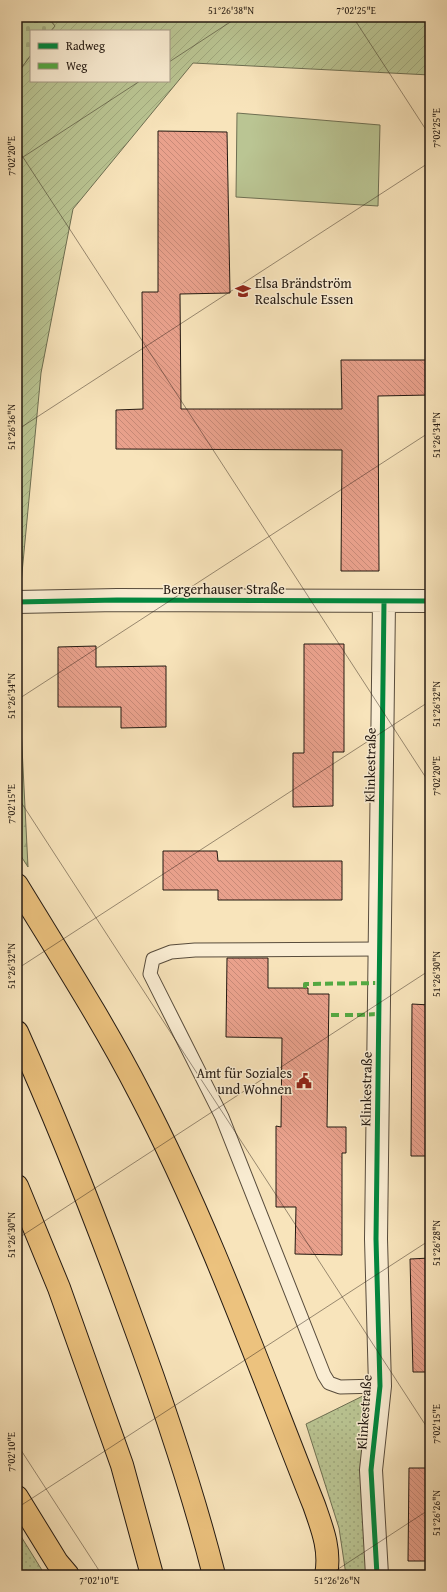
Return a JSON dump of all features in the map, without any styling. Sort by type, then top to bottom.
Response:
[{"type":"highway","points":[[17,885],[118,1053],[141,1095],[176,1167],[220,1268],[314,1505],[326,1542],[327,1573]]},
{"type":"highway","points":[[17,1032],[69,1152],[115,1270],[158,1389],[190,1489],[214,1575]]},
{"type":"highway","points":[[17,1186],[59,1288],[122,1465],[152,1575]]},
{"type":"highway","points":[[17,1497],[57,1562],[68,1575]]},
{"type":"street","name":"Bergerhauser Straße","points":[[17,602],[117,600],[430,601]]},
{"type":"street","name":"Klinkestraße","points":[[377,1575],[371,1470],[380,1386],[376,1239],[384,602]]},
{"type":"lane","points":[[379,949],[195,950],[171,952],[154,959],[150,974],[222,1116],[324,1375],[329,1383],[340,1387],[380,1386]]},
{"type":"green space","points":[[17,17],[48,17],[55,26],[52,30],[30,30],[30,56],[17,74]]},
{"type":"green space","points":[[48,17],[430,17],[430,75],[193,63],[73,209],[41,373],[20,594],[17,594],[17,74],[30,56],[30,82],[170,82],[170,30],[52,30],[55,26]]},
{"type":"green space","points":[[237,113],[380,125],[378,206],[236,197]]},
{"type":"green space","points":[[17,648],[28,867],[17,850]]},
{"type":"green space","points":[[377,1389],[374,1575],[346,1575],[339,1528],[306,1424]]},
{"type":"green space","points":[[17,1530],[45,1575],[17,1575]]},
{"type":"building","points":[[158,131],[227,132],[230,293],[180,294],[181,409],[342,409],[341,360],[430,360],[430,395],[378,396],[379,571],[341,571],[342,450],[116,449],[116,410],[143,409],[142,292],[158,292]]},
{"type":"building","points":[[304,644],[344,644],[344,752],[333,752],[333,806],[293,807],[293,753],[304,753]]},
{"type":"building","points":[[96,646],[96,667],[166,666],[166,727],[121,728],[121,707],[58,707],[58,647]]},
{"type":"building","points":[[163,851],[217,851],[218,861],[342,861],[342,900],[218,900],[218,890],[163,890]]},
{"type":"building","points":[[227,958],[268,958],[268,988],[308,988],[308,994],[329,994],[327,1127],[346,1127],[346,1153],[342,1153],[342,1255],[295,1254],[296,1207],[276,1207],[276,1126],[281,1127],[282,1038],[226,1037]]},
{"type":"building","points":[[412,1004],[430,1005],[430,1156],[411,1156]]},
{"type":"building","points":[[430,1258],[430,1372],[413,1372],[410,1259]]},
{"type":"building","points":[[409,1468],[430,1468],[430,1561],[408,1561]]},
{"type":"marked path","points":[[305,988],[305,984],[379,983]]},
{"type":"marked path","points":[[357,1015],[379,1014]]},
{"type":"marked path","points":[[331,1015],[339,1015]]},
{"type":"marked path","points":[[345,1015],[353,1015]]},
{"type":"cycle path","points":[[17,602],[117,600],[430,601]]},
{"type":"cycle path","points":[[377,1575],[371,1470],[380,1386],[376,1239],[384,602]]},
{"type":"place","name":"Elsa Brändström Realschule Essen","points":[[243,291]]},
{"type":"place","name":"Amt für Soziales und Wohnen","points":[[304,1081]]}]
